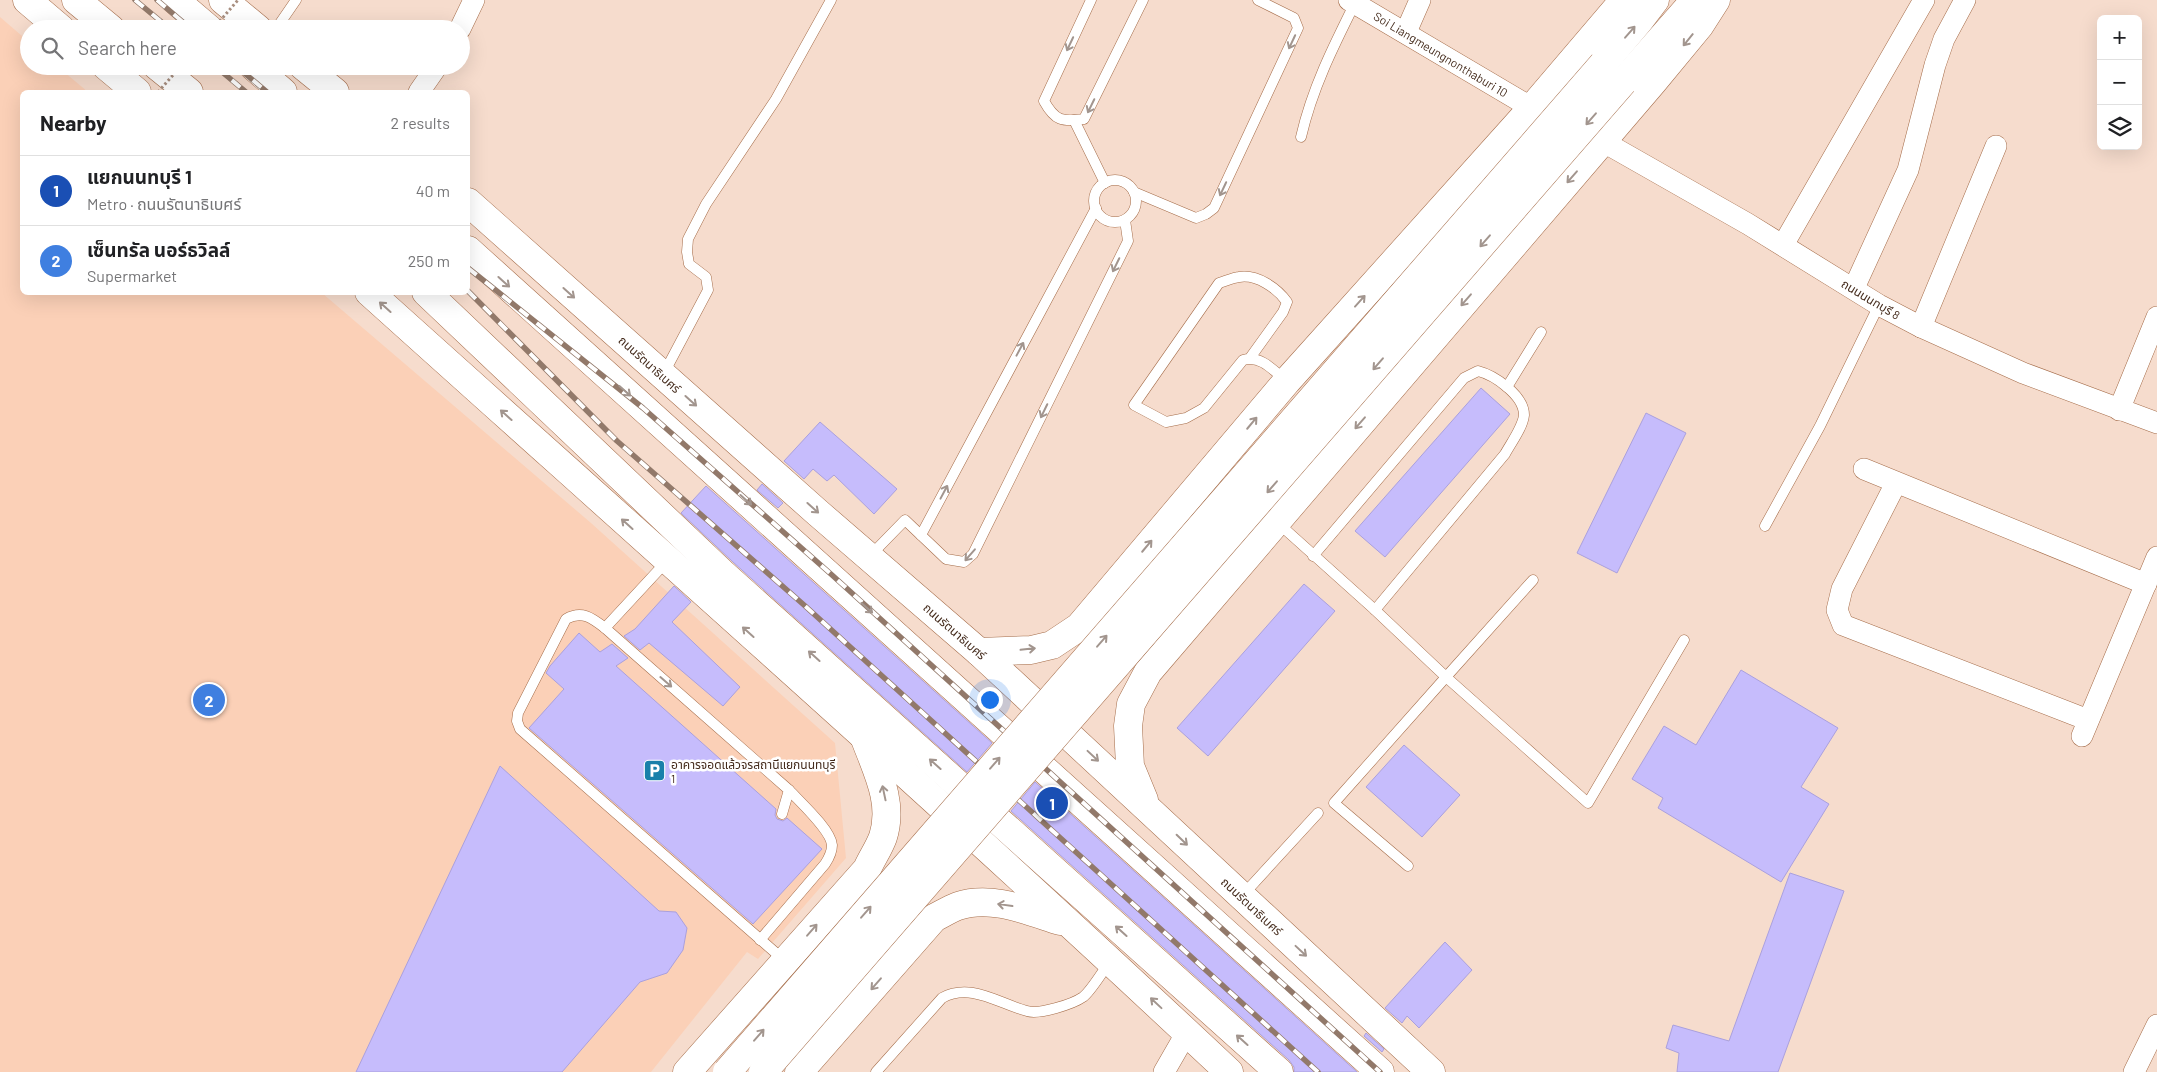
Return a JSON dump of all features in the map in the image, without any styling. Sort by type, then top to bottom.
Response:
[{"type":"main road","points":[[27,0],[50,20]]},
{"type":"main road","points":[[76,0],[100,20]]},
{"type":"main road","points":[[175,0],[198,20]]},
{"type":"main road","points":[[223,0],[247,20]]},
{"type":"main road","points":[[979,652],[1031,650],[1052,645],[1078,628],[1287,381],[1532,108],[1624,0]]},
{"type":"main road","points":[[727,1072],[1603,64],[1655,0]]},
{"type":"main road","points":[[763,1072],[1695,0]]},
{"type":"main road","points":[[1147,806],[1130,766],[1128,726],[1131,704],[1148,672],[1602,142],[1694,32],[1716,0]]},
{"type":"main road","points":[[117,75],[135,90]]},
{"type":"main road","points":[[168,75],[187,90]]},
{"type":"main road","points":[[263,75],[281,90]]},
{"type":"main road","points":[[315,75],[333,90]]},
{"type":"main road","name":"ถนนรัตนาธิเบศร์","points":[[470,204],[979,652],[1147,806],[1431,1072]]},
{"type":"main road","points":[[470,252],[1380,1072]]},
{"type":"main road","points":[[372,295],[863,734],[1068,924],[1111,960],[1229,1072]]},
{"type":"main road","points":[[429,295],[722,573],[1278,1072]]},
{"type":"main road","points":[[1078,628],[1075,642],[1076,660],[1086,677],[1101,686],[1124,688],[1148,672]]},
{"type":"main road","points":[[687,1072],[867,868],[883,837],[887,814],[884,790],[863,734]]},
{"type":"main road","points":[[867,868],[895,857],[911,862],[927,875],[933,897],[934,918]]},
{"type":"main road","points":[[799,1072],[934,918],[959,906],[985,902],[1012,905],[1068,924]]},
{"type":"street","points":[[464,20],[474,0]]},
{"type":"street","points":[[1406,32],[1420,0]]},
{"type":"street","points":[[1783,245],[1924,0]]},
{"type":"street","points":[[1854,288],[1908,170],[1935,65],[1944,39],[1965,0]]},
{"type":"street","name":"Soi Liangmeungnonthaburi 10","points":[[1352,2],[1406,32],[1532,108]]},
{"type":"street","points":[[420,90],[431,75]]},
{"type":"street","name":"ถนนนนทบุรี 8","points":[[1602,142],[1783,245],[1879,305],[1921,327],[2023,373],[2157,423]]},
{"type":"street","points":[[1921,327],[1996,146]]},
{"type":"street","points":[[2119,410],[2157,317]]},
{"type":"street","points":[[1864,469],[1896,484],[2146,584]]},
{"type":"street","points":[[1896,484],[1842,589],[1837,610],[1843,625],[2085,728],[2157,557]]},
{"type":"street","points":[[2134,1072],[2157,1025]]},
{"type":"street","points":[[1164,1072],[1186,1032]]},
{"type":"lane","points":[[282,20],[296,0]]},
{"type":"lane","points":[[663,375],[708,290],[706,278],[689,264],[687,252],[688,239],[706,204],[776,99],[831,0]]},
{"type":"lane","points":[[1091,0],[1044,101],[1051,114],[1066,122],[1084,119],[1143,0]]},
{"type":"lane","points":[[921,535],[1096,208],[1096,194],[1105,183],[1112,181],[1124,183],[1134,192],[1196,218],[1214,208],[1298,28],[1294,18],[1258,0]]},
{"type":"lane","points":[[1301,137],[1307,110],[1318,80],[1352,2]]},
{"type":"lane","points":[[1074,120],[1105,183]]},
{"type":"lane","points":[[1096,208],[1104,219],[1111,222],[1125,220],[1134,211],[1136,204],[1134,192]]},
{"type":"lane","points":[[869,557],[905,520],[946,559],[964,562],[973,554],[1128,241],[1125,220]]},
{"type":"lane","points":[[1250,358],[1283,312],[1287,302],[1280,293],[1256,278],[1240,276],[1219,282],[1134,405],[1166,422],[1186,418],[1204,408],[1243,360],[1250,358],[1259,359],[1287,381]]},
{"type":"lane","points":[[1765,526],[1820,426],[1879,305]]},
{"type":"lane","points":[[1507,387],[1541,332]]},
{"type":"lane","points":[[1313,556],[1464,378],[1478,371],[1489,374],[1507,387],[1518,399],[1524,414],[1519,429],[1505,454],[1375,610]]},
{"type":"lane","points":[[1276,521],[1446,677],[1588,803],[1684,640]]},
{"type":"lane","points":[[606,628],[668,561]]},
{"type":"lane","points":[[1408,866],[1334,803],[1533,580]]},
{"type":"lane","points":[[760,940],[826,864],[831,854],[832,844],[827,832],[789,790],[627,654],[606,628],[587,615],[574,614],[566,618],[518,713],[517,721],[520,729],[760,940],[785,961]]},
{"type":"lane","points":[[782,814],[789,790]]},
{"type":"lane","points":[[1242,897],[1318,813]]},
{"type":"lane","points":[[876,1072],[942,998],[954,992],[987,996],[1029,1012],[1058,1008],[1084,997],[1111,960]]},
{"type":"path","points":[[221,20],[238,0]]},
{"type":"path","points":[[160,90],[172,75]]},
{"type":"shaded area","points":[[0,17],[20,34],[20,75],[68,75],[86,90],[20,90],[20,295],[324,295],[591,523],[835,743],[846,858],[758,959],[747,952],[651,1072],[0,1072]]},
{"type":"building","points":[[1481,388],[1510,414],[1385,557],[1355,531]]},
{"type":"building","points":[[1646,413],[1686,433],[1617,573],[1577,553]]},
{"type":"building","points":[[820,422],[897,489],[874,514],[834,475],[827,481],[813,469],[804,479],[784,461]]},
{"type":"building","points":[[762,484],[783,503],[778,508],[757,490]]},
{"type":"building","points":[[706,486],[992,743],[967,772],[681,513]]},
{"type":"building","points":[[1304,584],[1335,611],[1208,756],[1177,728]]},
{"type":"building","points":[[674,586],[691,602],[672,622],[740,687],[723,706],[649,643],[640,650],[624,636],[635,629]]},
{"type":"building","name":"อาคารจอดแล้วจรสถานีแยกนนทบุรี 1","points":[[579,633],[600,652],[612,644],[628,658],[616,666],[776,809],[775,815],[777,819],[783,821],[787,818],[822,849],[753,924],[529,728],[564,689],[546,673]]},
{"type":"building","points":[[1741,670],[1838,728],[1801,787],[1829,804],[1781,882],[1658,808],[1663,798],[1632,779],[1664,726],[1696,745]]},
{"type":"building","points":[[1404,745],[1460,795],[1422,837],[1366,787]]},
{"type":"building","points":[[500,766],[659,911],[676,912],[687,928],[683,950],[667,973],[640,982],[562,1072],[356,1072]]},
{"type":"building","points":[[1035,782],[1357,1072],[1294,1072],[1294,1067],[1289,1060],[1011,811]]},
{"type":"building","points":[[1790,873],[1844,891],[1778,1072],[1677,1072],[1679,1053],[1666,1048],[1673,1025],[1729,1041]]},
{"type":"building","points":[[1445,942],[1472,970],[1419,1028],[1407,1016],[1402,1023],[1385,1008]]},
{"type":"building","points":[[1366,1033],[1384,1049],[1382,1052],[1364,1036]]},
{"type":"railway","points":[[135,0],[159,20]]},
{"type":"railway","points":[[157,0],[180,20]]},
{"type":"railway","points":[[226,75],[244,90]]},
{"type":"railway","points":[[247,75],[265,90]]},
{"type":"railway","points":[[470,270],[643,408],[832,575],[1380,1072]]},
{"type":"railway","points":[[470,293],[617,441],[804,605],[1318,1072]]},
{"type":"place","name":"เซ็นทรัล นอร์ธวิลล์","points":[[209,700]]},
{"type":"place","name":"อาคารจอดแล้วจรสถานีแยกนนทบุรี 1","points":[[655,771]]},
{"type":"place","name":"แยกนนทบุรี 1","points":[[1052,803]]}]
